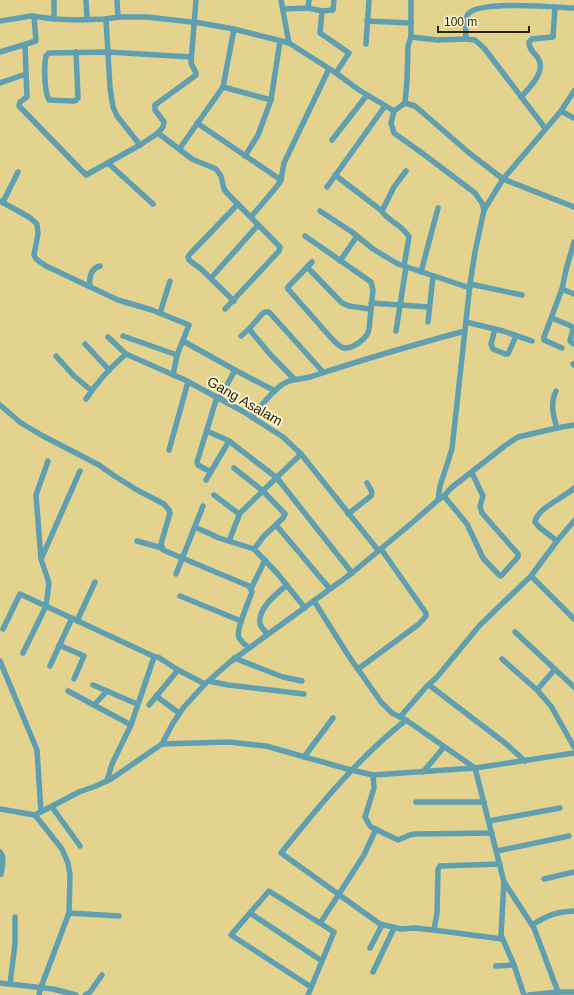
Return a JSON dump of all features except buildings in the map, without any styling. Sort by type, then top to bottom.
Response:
[{"type":"street","points":[[54,0],[54,19]]},
{"type":"street","points":[[86,0],[87,19]]},
{"type":"street","points":[[117,0],[118,17]]},
{"type":"street","points":[[25,45],[27,97],[20,102],[19,106],[86,175],[140,145],[158,133],[163,127],[164,122],[155,110],[155,105],[195,77],[196,73],[192,65],[191,57],[196,0]]},
{"type":"street","points":[[281,0],[289,43]]},
{"type":"street","points":[[308,8],[309,0]]},
{"type":"street","points":[[283,9],[308,8],[333,10],[334,0]]},
{"type":"street","points":[[366,44],[369,0]]},
{"type":"street","points":[[405,103],[408,46],[411,37],[412,23],[411,0]]},
{"type":"street","points":[[466,39],[466,16],[474,9],[484,6],[525,2],[555,7],[574,8]]},
{"type":"street","points":[[521,97],[536,79],[541,65],[539,59],[530,49],[529,42],[532,39],[554,37],[555,7]]},
{"type":"street","points":[[322,10],[320,33],[350,51],[336,73]]},
{"type":"street","points":[[0,52],[35,42],[34,16]]},
{"type":"street","points":[[0,21],[34,16],[54,19],[147,17],[193,22],[234,30],[289,43],[367,95],[394,111]]},
{"type":"street","points":[[106,19],[112,107],[117,116],[140,145]]},
{"type":"street","points":[[367,21],[412,23]]},
{"type":"street","points":[[180,148],[223,87],[234,30]]},
{"type":"street","points":[[411,37],[437,40],[475,40],[479,43],[545,128]]},
{"type":"street","points":[[244,156],[258,135],[271,100],[280,41]]},
{"type":"street","points":[[76,52],[78,95],[76,100],[59,102],[49,100],[46,86],[45,61],[46,56],[49,53],[76,52],[108,52],[191,57]]},
{"type":"street","points":[[251,217],[281,180],[284,163],[329,69]]},
{"type":"street","points":[[0,83],[26,74]]},
{"type":"street","points":[[223,87],[271,100]]},
{"type":"street","points":[[438,500],[440,486],[452,449],[470,286],[475,252],[484,210],[503,179],[561,111],[574,91]]},
{"type":"street","points":[[332,140],[367,95]]},
{"type":"street","points":[[405,103],[394,111],[391,123],[394,134],[475,193],[482,203],[484,210]]},
{"type":"street","points":[[405,103],[415,106],[468,152],[503,179],[574,207]]},
{"type":"street","points":[[326,187],[385,106]]},
{"type":"street","points":[[561,111],[574,118]]},
{"type":"street","points":[[197,122],[244,156],[281,180]]},
{"type":"street","points":[[158,133],[180,148],[192,159],[216,169],[221,176],[224,188],[258,225],[279,245],[280,249],[234,301],[225,309]]},
{"type":"street","points":[[108,163],[153,204]]},
{"type":"street","points":[[382,211],[394,187],[406,171]]},
{"type":"street","points":[[18,172],[1,202],[29,217],[37,224],[38,234],[34,255],[36,259],[118,300],[160,313],[189,325],[176,355],[173,375]]},
{"type":"street","points":[[335,174],[382,211],[383,214],[400,225],[409,237],[396,331]]},
{"type":"street","points":[[234,301],[199,267],[189,260],[188,257],[238,204]]},
{"type":"street","points":[[421,272],[438,208]]},
{"type":"street","points":[[320,211],[398,264],[433,276],[470,286],[522,295]]},
{"type":"street","points":[[211,278],[258,225]]},
{"type":"street","points":[[305,236],[371,282],[373,286],[368,334],[367,337],[360,342],[348,348],[341,347],[333,340],[288,288],[288,286],[312,262]]},
{"type":"street","points":[[340,261],[357,236]]},
{"type":"street","points":[[562,348],[544,340],[544,337],[562,289],[574,242]]},
{"type":"street","points":[[90,287],[90,276],[96,268],[100,266]]},
{"type":"street","points":[[307,267],[342,303],[349,306],[400,305],[430,307]]},
{"type":"street","points":[[428,322],[433,276]]},
{"type":"street","points":[[160,313],[170,281]]},
{"type":"street","points":[[562,289],[574,294]]},
{"type":"street","points":[[241,336],[249,330],[262,314],[269,312],[323,372]]},
{"type":"street","points":[[552,318],[571,326],[573,329],[570,341],[574,344]]},
{"type":"street","points":[[466,322],[495,329],[532,341]]},
{"type":"street","points":[[495,329],[491,344],[493,349],[498,352],[508,354],[516,336]]},
{"type":"street","points":[[249,330],[294,378]]},
{"type":"street","points":[[252,417],[266,399],[283,384],[294,378],[308,377],[465,331]]},
{"type":"street","points":[[123,336],[176,355]]},
{"type":"street","points":[[86,399],[109,370],[126,354],[108,337]]},
{"type":"street","points":[[183,341],[275,391]]},
{"type":"street","points":[[85,344],[109,370]]},
{"type":"street","name":"Gang Asalam","points":[[126,354],[166,370],[252,417],[283,437],[301,454],[348,514],[379,550],[426,613],[426,616],[419,624],[358,669]]},
{"type":"street","points":[[56,356],[74,376],[92,390]]},
{"type":"street","points":[[211,472],[198,466],[197,463],[218,398],[235,370]]},
{"type":"street","points":[[169,450],[188,382]]},
{"type":"street","points":[[556,391],[552,406],[557,428]]},
{"type":"street","points":[[0,405],[21,423],[42,436],[99,464],[113,475],[164,504],[170,513],[161,544],[162,548]]},
{"type":"street","points":[[0,809],[35,815],[79,792],[107,781],[162,744],[179,713],[207,682],[234,658],[352,573],[444,496],[451,488],[506,445],[518,438],[574,425]]},
{"type":"street","points":[[207,430],[229,441],[276,478],[352,573]]},
{"type":"street","points":[[206,480],[229,441]]},
{"type":"street","points":[[229,541],[240,514],[301,454]]},
{"type":"street","points":[[23,653],[46,606],[49,583],[41,559],[36,495],[48,461]]},
{"type":"street","points":[[234,468],[263,491],[285,514],[254,549]]},
{"type":"street","points":[[41,559],[80,471]]},
{"type":"street","points":[[444,496],[467,524],[483,558],[498,575],[501,576],[518,557],[518,554],[482,513],[480,506],[484,496],[472,472]]},
{"type":"street","points":[[348,514],[372,496],[368,483]]},
{"type":"street","points":[[557,541],[539,527],[535,522],[536,518],[540,512],[574,488]]},
{"type":"street","points":[[214,495],[240,514]]},
{"type":"street","points":[[176,574],[203,506]]},
{"type":"street","points":[[502,938],[414,928],[394,928],[382,925],[280,853],[351,770],[392,731],[480,625],[531,576],[557,541],[574,522]]},
{"type":"street","points":[[276,525],[330,589]]},
{"type":"street","points":[[195,527],[219,538],[254,549],[287,585],[305,608]]},
{"type":"street","points":[[137,540],[162,548],[182,559],[246,584],[251,589]]},
{"type":"street","points":[[248,648],[238,637],[241,621],[251,589],[265,560]]},
{"type":"street","points":[[531,576],[574,619]]},
{"type":"street","points":[[77,621],[95,582]]},
{"type":"street","points":[[268,634],[261,626],[261,617],[271,598],[287,585]]},
{"type":"street","points":[[3,629],[20,594],[168,663],[178,670],[207,682],[304,694]]},
{"type":"street","points":[[180,596],[241,621]]},
{"type":"street","points":[[314,601],[381,702],[392,713],[403,718],[475,768],[504,882],[501,932],[502,938],[514,965],[524,995]]},
{"type":"street","points":[[50,666],[72,618]]},
{"type":"street","points":[[515,632],[574,687]]},
{"type":"street","points":[[59,645],[84,656],[74,679]]},
{"type":"street","points":[[107,781],[112,764],[131,725],[137,704],[155,657]]},
{"type":"street","points":[[234,658],[282,677],[302,681]]},
{"type":"street","points":[[502,659],[537,690],[551,706],[574,747]]},
{"type":"street","points":[[0,661],[37,750],[41,812]]},
{"type":"street","points":[[537,690],[555,669]]},
{"type":"street","points":[[149,705],[178,670]]},
{"type":"street","points":[[429,685],[499,738],[525,761]]},
{"type":"street","points":[[93,686],[137,704]]},
{"type":"street","points":[[68,691],[131,725]]},
{"type":"street","points":[[94,705],[106,691]]},
{"type":"street","points":[[156,696],[179,713]]},
{"type":"street","points":[[304,756],[333,718]]},
{"type":"street","points":[[162,744],[228,742],[266,746],[373,775],[475,768],[574,753]]},
{"type":"street","points":[[423,772],[444,747]]},
{"type":"street","points":[[373,775],[374,788],[365,817],[370,826],[398,840],[415,834],[492,833]]},
{"type":"street","points":[[416,802],[484,802]]},
{"type":"street","points":[[52,807],[80,846]]},
{"type":"street","points":[[489,821],[560,808]]},
{"type":"street","points":[[35,815],[62,849],[68,863],[70,875],[69,913],[39,995]]},
{"type":"street","points":[[321,922],[364,855],[376,829]]},
{"type":"street","points":[[497,851],[569,836]]},
{"type":"street","points":[[0,852],[2,854],[1,874]]},
{"type":"street","points":[[434,930],[437,912],[438,869],[440,866],[500,864]]},
{"type":"street","points":[[544,879],[574,872]]},
{"type":"street","points":[[504,882],[532,925],[539,939],[558,992]]},
{"type":"street","points":[[308,995],[334,932],[269,891],[231,935],[311,987]]},
{"type":"street","points":[[532,925],[553,913],[574,912]]},
{"type":"street","points":[[69,913],[119,916]]},
{"type":"street","points":[[250,913],[322,961]]},
{"type":"street","points":[[10,984],[15,944],[15,916]]},
{"type":"street","points":[[370,948],[382,925]]},
{"type":"street","points":[[373,972],[394,928]]},
{"type":"street","points":[[496,966],[514,965]]},
{"type":"street","points":[[85,995],[90,992],[102,975]]},
{"type":"street","points":[[0,983],[41,987],[76,995]]},
{"type":"street","points":[[529,995],[558,992],[571,993]]}]
